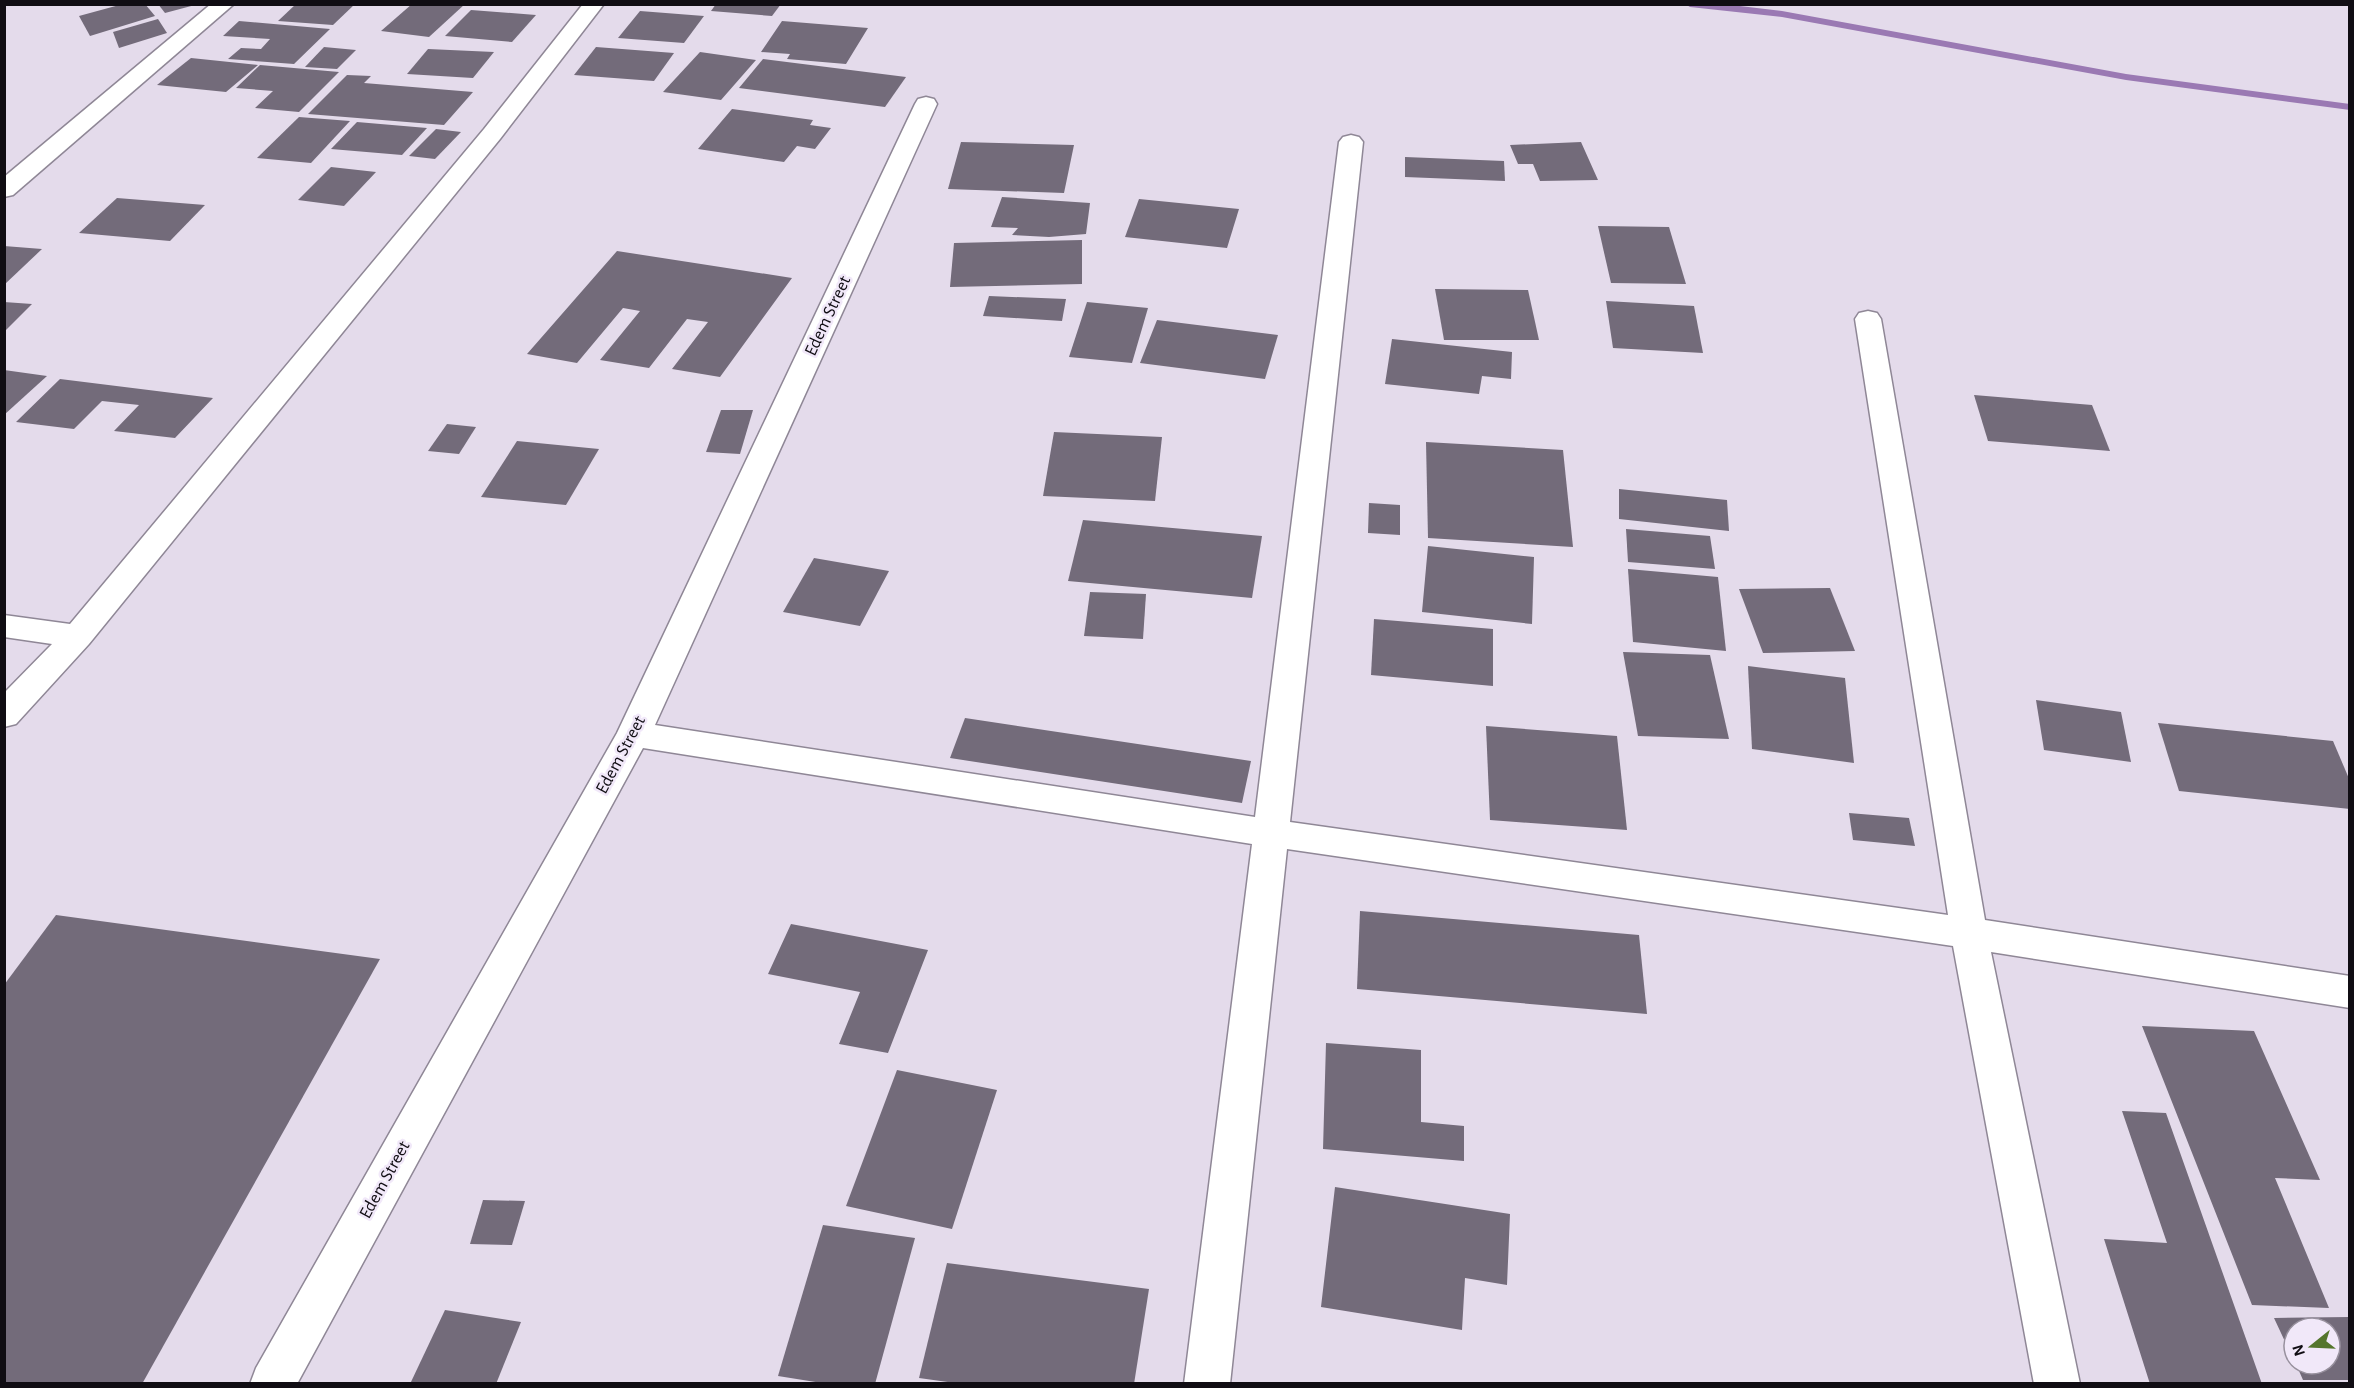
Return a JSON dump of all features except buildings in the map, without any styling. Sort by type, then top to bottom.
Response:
[{"type":"street","points":[[4,190],[224,4]]},
{"type":"street","points":[[4,715],[78,636],[492,134],[594,4]]},
{"type":"street","name":"Edem Street","points":[[272,1383],[634,734],[926,104]]},
{"type":"street","points":[[1207,1383],[1351,142]]},
{"type":"street","points":[[1868,319],[1970,933],[2057,1383]]},
{"type":"street","points":[[4,626],[78,636]]},
{"type":"street","points":[[634,734],[1272,833],[1970,933],[2349,992]]},
{"type":"waterway","points":[[1690,4],[1782,14],[2126,77],[2350,107]]}]
